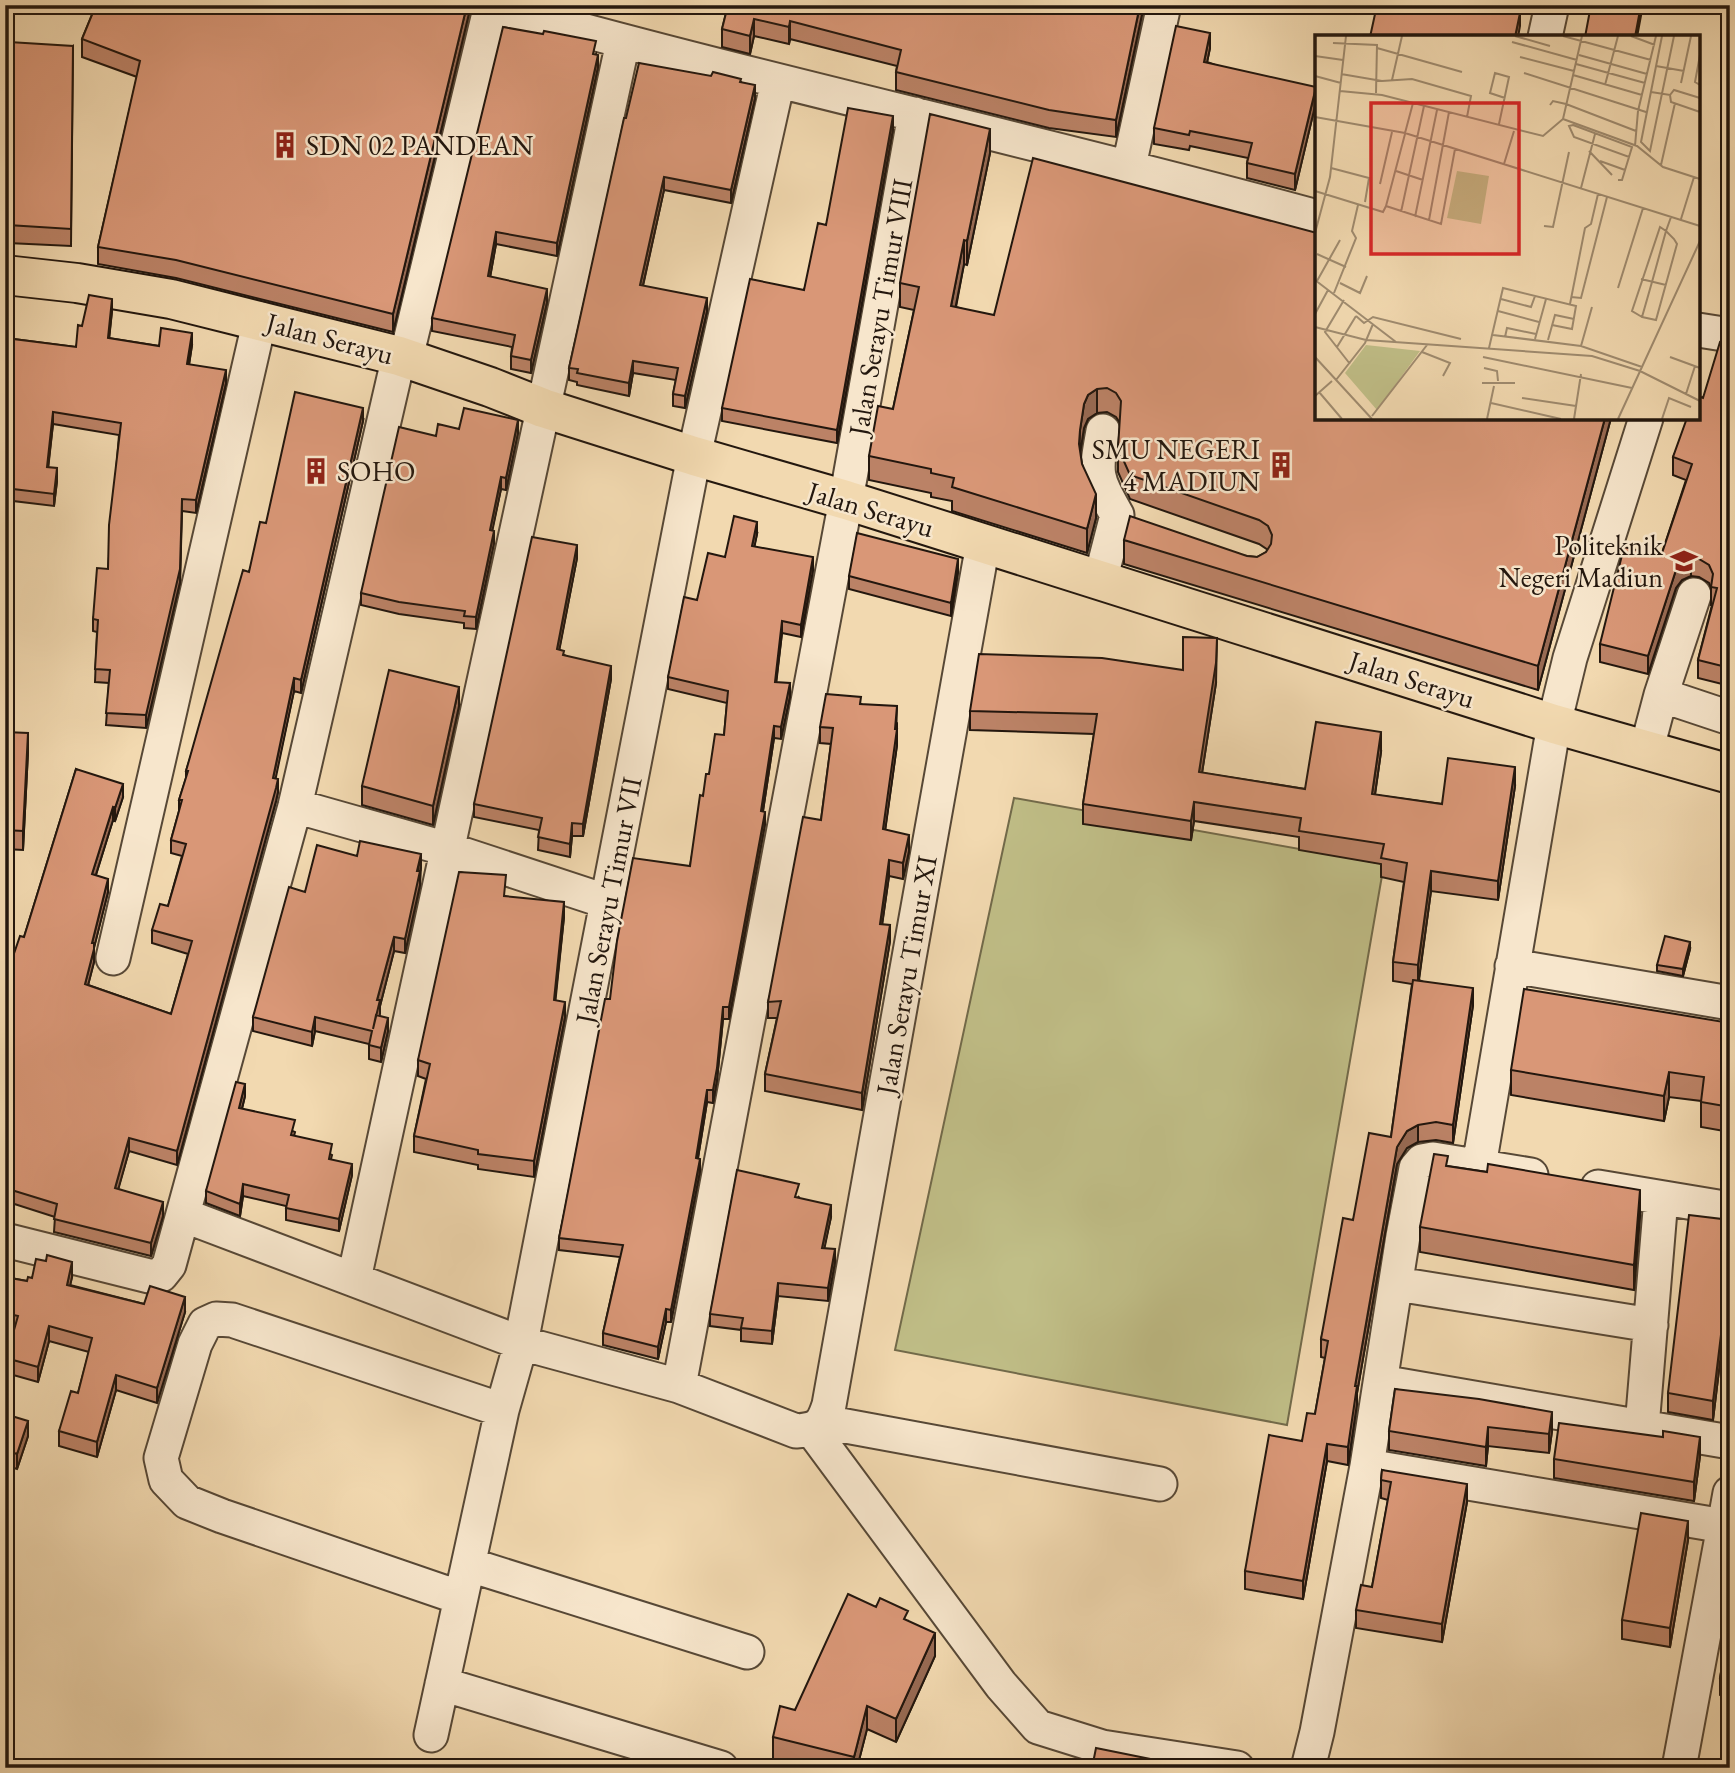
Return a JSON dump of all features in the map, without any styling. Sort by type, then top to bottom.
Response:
[{"type":"main road","name":"Jalan Serayu","points":[[5,275],[77,283],[172,299],[403,357],[543,408],[694,456],[846,500],[1554,724],[1647,748],[1730,774]]},
{"type":"street","points":[[5,1240],[149,1276],[161,1275],[169,1265],[295,806],[491,5],[623,42],[1129,166],[1315,217]]},
{"type":"street","points":[[1129,166],[1164,5]]},
{"type":"street","points":[[1545,35],[1552,5]]},
{"type":"street","points":[[354,1279],[623,42]]},
{"type":"street","name":"Jalan Serayu Timur VII","points":[[431,1735],[502,1410],[520,1343],[694,456],[778,80]]},
{"type":"street","name":"Jalan Serayu Timur VIII","points":[[679,1386],[846,500],[915,114]]},
{"type":"street","points":[[113,958],[260,319]]},
{"type":"street","points":[[1700,330],[1730,335]]},
{"type":"street","points":[[1479,1166],[1554,724],[1570,658],[1645,420]]},
{"type":"street","points":[[1100,581],[1129,519],[1097,481],[1103,431]]},
{"type":"street","name":"Jalan Serayu Timur XI","points":[[822,1419],[983,544]]},
{"type":"street","points":[[1647,748],[1661,695],[1694,595]]},
{"type":"street","points":[[1661,695],[1730,718]]},
{"type":"street","points":[[295,806],[447,849],[608,902]]},
{"type":"street","points":[[1512,966],[1730,1003]]},
{"type":"street","points":[[1308,1768],[1367,1465],[1416,1168],[1422,1161],[1433,1159],[1730,1209]]},
{"type":"street","points":[[1642,1427],[1661,1198]]},
{"type":"street","points":[[183,1215],[520,1343],[679,1386],[796,1431],[822,1419],[1160,1484]]},
{"type":"street","points":[[1397,1284],[1651,1325]]},
{"type":"street","points":[[461,1598],[187,1502],[166,1480],[161,1458],[195,1344],[205,1324],[216,1319],[232,1320],[502,1410]]},
{"type":"street","points":[[1381,1382],[1730,1442]]},
{"type":"street","points":[[822,1419],[1001,1685],[1038,1727],[1102,1747],[1237,1768]]},
{"type":"street","points":[[1367,1465],[1724,1526]]},
{"type":"street","points":[[1679,1768],[1730,1493]]},
{"type":"street","points":[[470,1564],[747,1652]]},
{"type":"street","points":[[442,1684],[721,1768]]},
{"type":"shaded area","points":[[1014,798],[1384,864],[1287,1425],[895,1350]]},
{"type":"building","name":"SDN 02 PANDEAN","points":[[96,5],[467,5],[393,314],[176,260],[98,247],[140,61],[82,39]]},
{"type":"building","points":[[728,5],[1140,5],[1116,120],[1049,110],[896,72],[901,50],[790,21],[789,27],[754,19],[750,36],[722,29]]},
{"type":"building","points":[[1377,5],[1519,5],[1515,35],[1370,35]]},
{"type":"building","points":[[1591,5],[1641,5],[1635,35],[1585,35]]},
{"type":"building","points":[[1176,26],[1210,33],[1204,62],[1315,87],[1295,174],[1247,163],[1252,143],[1190,131],[1189,135],[1154,128]]},
{"type":"building","points":[[503,27],[543,34],[544,31],[596,41],[593,54],[598,55],[557,243],[496,232],[488,276],[547,289],[531,360],[511,356],[515,335],[432,318]]},
{"type":"building","points":[[9,42],[73,46],[71,229],[8,225],[5,90],[9,90]]},
{"type":"building","points":[[639,63],[711,76],[713,72],[755,85],[731,190],[664,177],[640,285],[707,298],[685,396],[673,394],[678,368],[633,361],[629,383],[577,373],[578,369],[569,368],[624,118]]},
{"type":"building","points":[[848,108],[893,116],[837,430],[722,408],[750,279],[804,290],[818,223],[826,225]]},
{"type":"building","name":"SMU NEGERI 4 MADIUN","points":[[930,114],[990,129],[951,306],[994,315],[1033,158],[1315,232],[1315,420],[1604,420],[1538,666],[1124,540],[1130,516],[1247,556],[1257,557],[1266,552],[1272,535],[1268,526],[1259,520],[1130,475],[1118,448],[1121,401],[1116,393],[1107,388],[1097,389],[1088,395],[1080,430],[1082,464],[1096,494],[1087,529],[952,487],[954,478],[931,473],[931,469],[869,456],[878,406],[893,409],[919,287],[900,283]]},
{"type":"building","points":[[89,295],[112,299],[108,338],[159,346],[161,328],[192,333],[187,364],[226,370],[196,500],[182,499],[180,569],[146,715],[106,713],[110,670],[95,669],[98,620],[93,619],[97,568],[108,569],[109,525],[121,423],[53,412],[47,467],[57,468],[54,494],[5,488],[5,338],[76,347],[78,325],[82,326]]},
{"type":"building","points":[[1720,342],[1730,345],[1730,668],[1698,660],[1717,588],[1711,587],[1713,574],[1709,565],[1699,559],[1691,558],[1682,562],[1676,570],[1648,656],[1600,644],[1624,547],[1661,556],[1692,464],[1673,457],[1686,420],[1700,420],[1700,397],[1703,398]]},
{"type":"building","points":[[295,392],[363,408],[301,680],[294,678],[273,778],[278,779],[276,788],[177,1151],[129,1138],[115,1188],[163,1202],[151,1243],[54,1219],[57,1204],[5,1188],[5,984],[20,936],[24,937],[76,769],[123,784],[92,874],[108,879],[85,984],[171,1014],[192,941],[152,930],[160,904],[168,906],[186,844],[171,840],[182,800],[179,800],[243,570],[249,572],[260,522],[266,523]]},
{"type":"building","points":[[464,408],[518,420],[506,478],[501,477],[490,530],[494,531],[476,617],[464,616],[465,611],[399,602],[361,593],[399,427],[436,436],[438,424],[459,429]]},
{"type":"building","points":[[734,516],[757,522],[752,546],[813,557],[801,625],[782,621],[775,682],[790,683],[781,727],[774,726],[761,811],[765,812],[729,1007],[723,1007],[717,1068],[713,1090],[707,1090],[696,1158],[700,1159],[671,1310],[666,1309],[658,1347],[603,1333],[623,1245],[559,1238],[605,999],[610,999],[617,941],[633,858],[690,866],[700,795],[703,796],[706,774],[709,774],[715,734],[724,735],[728,691],[668,677],[684,597],[697,600],[708,553],[725,557]]},
{"type":"building","points":[[857,533],[958,559],[951,603],[849,576]]},
{"type":"building","points":[[532,537],[577,545],[557,649],[564,651],[563,655],[611,666],[583,824],[572,823],[570,844],[538,837],[542,818],[474,804]]},
{"type":"building","points":[[1183,637],[1217,638],[1216,663],[1199,772],[1305,789],[1316,722],[1381,732],[1372,794],[1442,804],[1448,758],[1515,767],[1498,881],[1431,871],[1418,965],[1393,962],[1407,863],[1381,858],[1384,844],[1299,831],[1301,818],[1194,802],[1191,821],[1083,804],[1097,714],[970,711],[979,654],[1102,658],[1183,670]]},
{"type":"building","points":[[389,670],[459,687],[433,806],[362,786]]},
{"type":"building","points":[[826,694],[861,697],[860,704],[897,706],[897,729],[883,829],[909,835],[903,863],[889,860],[880,924],[890,925],[862,1093],[765,1074],[781,1001],[768,1002],[803,817],[821,820],[833,728],[820,727]]},
{"type":"building","points":[[5,732],[28,733],[23,831],[5,830]]},
{"type":"building","points":[[360,841],[421,854],[417,871],[420,871],[405,939],[394,937],[377,1000],[380,1000],[376,1015],[388,1018],[381,1048],[369,1045],[372,1031],[315,1017],[312,1032],[253,1017],[289,887],[305,892],[317,845],[357,856]]},
{"type":"building","points":[[459,872],[506,875],[504,896],[564,902],[554,1000],[565,1002],[534,1161],[478,1154],[478,1150],[414,1136],[430,1064],[418,1060]]},
{"type":"building","points":[[1665,936],[1690,942],[1683,969],[1657,965]]},
{"type":"building","points":[[1413,980],[1473,988],[1453,1125],[1436,1122],[1418,1125],[1407,1131],[1397,1147],[1355,1386],[1348,1447],[1327,1444],[1303,1581],[1245,1571],[1269,1435],[1302,1441],[1307,1413],[1315,1414],[1328,1341],[1321,1339],[1343,1218],[1353,1220],[1369,1133],[1391,1137]]},
{"type":"building","points":[[1524,989],[1730,1023],[1730,1107],[1701,1102],[1704,1077],[1669,1072],[1664,1096],[1511,1070]]},
{"type":"building","points":[[236,1082],[245,1084],[239,1108],[295,1120],[291,1135],[332,1144],[329,1159],[352,1164],[339,1219],[286,1208],[289,1195],[243,1184],[240,1204],[206,1191]]},
{"type":"building","points":[[1434,1154],[1448,1156],[1446,1166],[1487,1172],[1488,1164],[1640,1190],[1634,1265],[1420,1227]]},
{"type":"building","points":[[737,1170],[799,1184],[795,1197],[831,1205],[822,1248],[835,1249],[828,1288],[778,1283],[772,1331],[741,1328],[743,1318],[710,1314]]},
{"type":"building","points":[[1689,1215],[1730,1220],[1730,1260],[1713,1401],[1668,1393]]},
{"type":"building","points":[[47,1255],[72,1262],[67,1285],[144,1304],[150,1286],[185,1297],[157,1388],[116,1375],[97,1442],[59,1431],[71,1391],[78,1393],[92,1338],[49,1326],[38,1367],[6,1358],[18,1316],[5,1313],[5,1277],[27,1281],[28,1277],[32,1278],[36,1259],[46,1261]]},
{"type":"building","points":[[1395,1389],[1479,1399],[1552,1412],[1549,1434],[1488,1427],[1486,1447],[1389,1431]]},
{"type":"building","points":[[5,1414],[28,1421],[17,1454],[5,1450]]},
{"type":"building","points":[[1559,1423],[1663,1437],[1663,1431],[1700,1437],[1694,1482],[1554,1459]]},
{"type":"building","points":[[1382,1470],[1467,1484],[1442,1624],[1356,1610],[1361,1585],[1372,1587],[1391,1482],[1381,1480]]},
{"type":"building","points":[[1641,1513],[1688,1521],[1670,1628],[1622,1620]]},
{"type":"building","points":[[848,1594],[876,1607],[880,1598],[908,1611],[904,1619],[935,1633],[896,1719],[867,1706],[854,1757],[773,1737],[780,1706],[795,1710]]},
{"type":"building","points":[[1730,1619],[1730,1680],[1720,1678]]},
{"type":"building","points":[[1096,1748],[1195,1768],[1092,1768]]},
{"type":"place","name":"SDN 02 PANDEAN","points":[[285,145]]},
{"type":"place","name":"SMU NEGERI 4 MADIUN","points":[[1281,465]]},
{"type":"place","name":"SOHO","points":[[316,471]]},
{"type":"place","name":"Politeknik Negeri Madiun","points":[[1684,561]]}]
